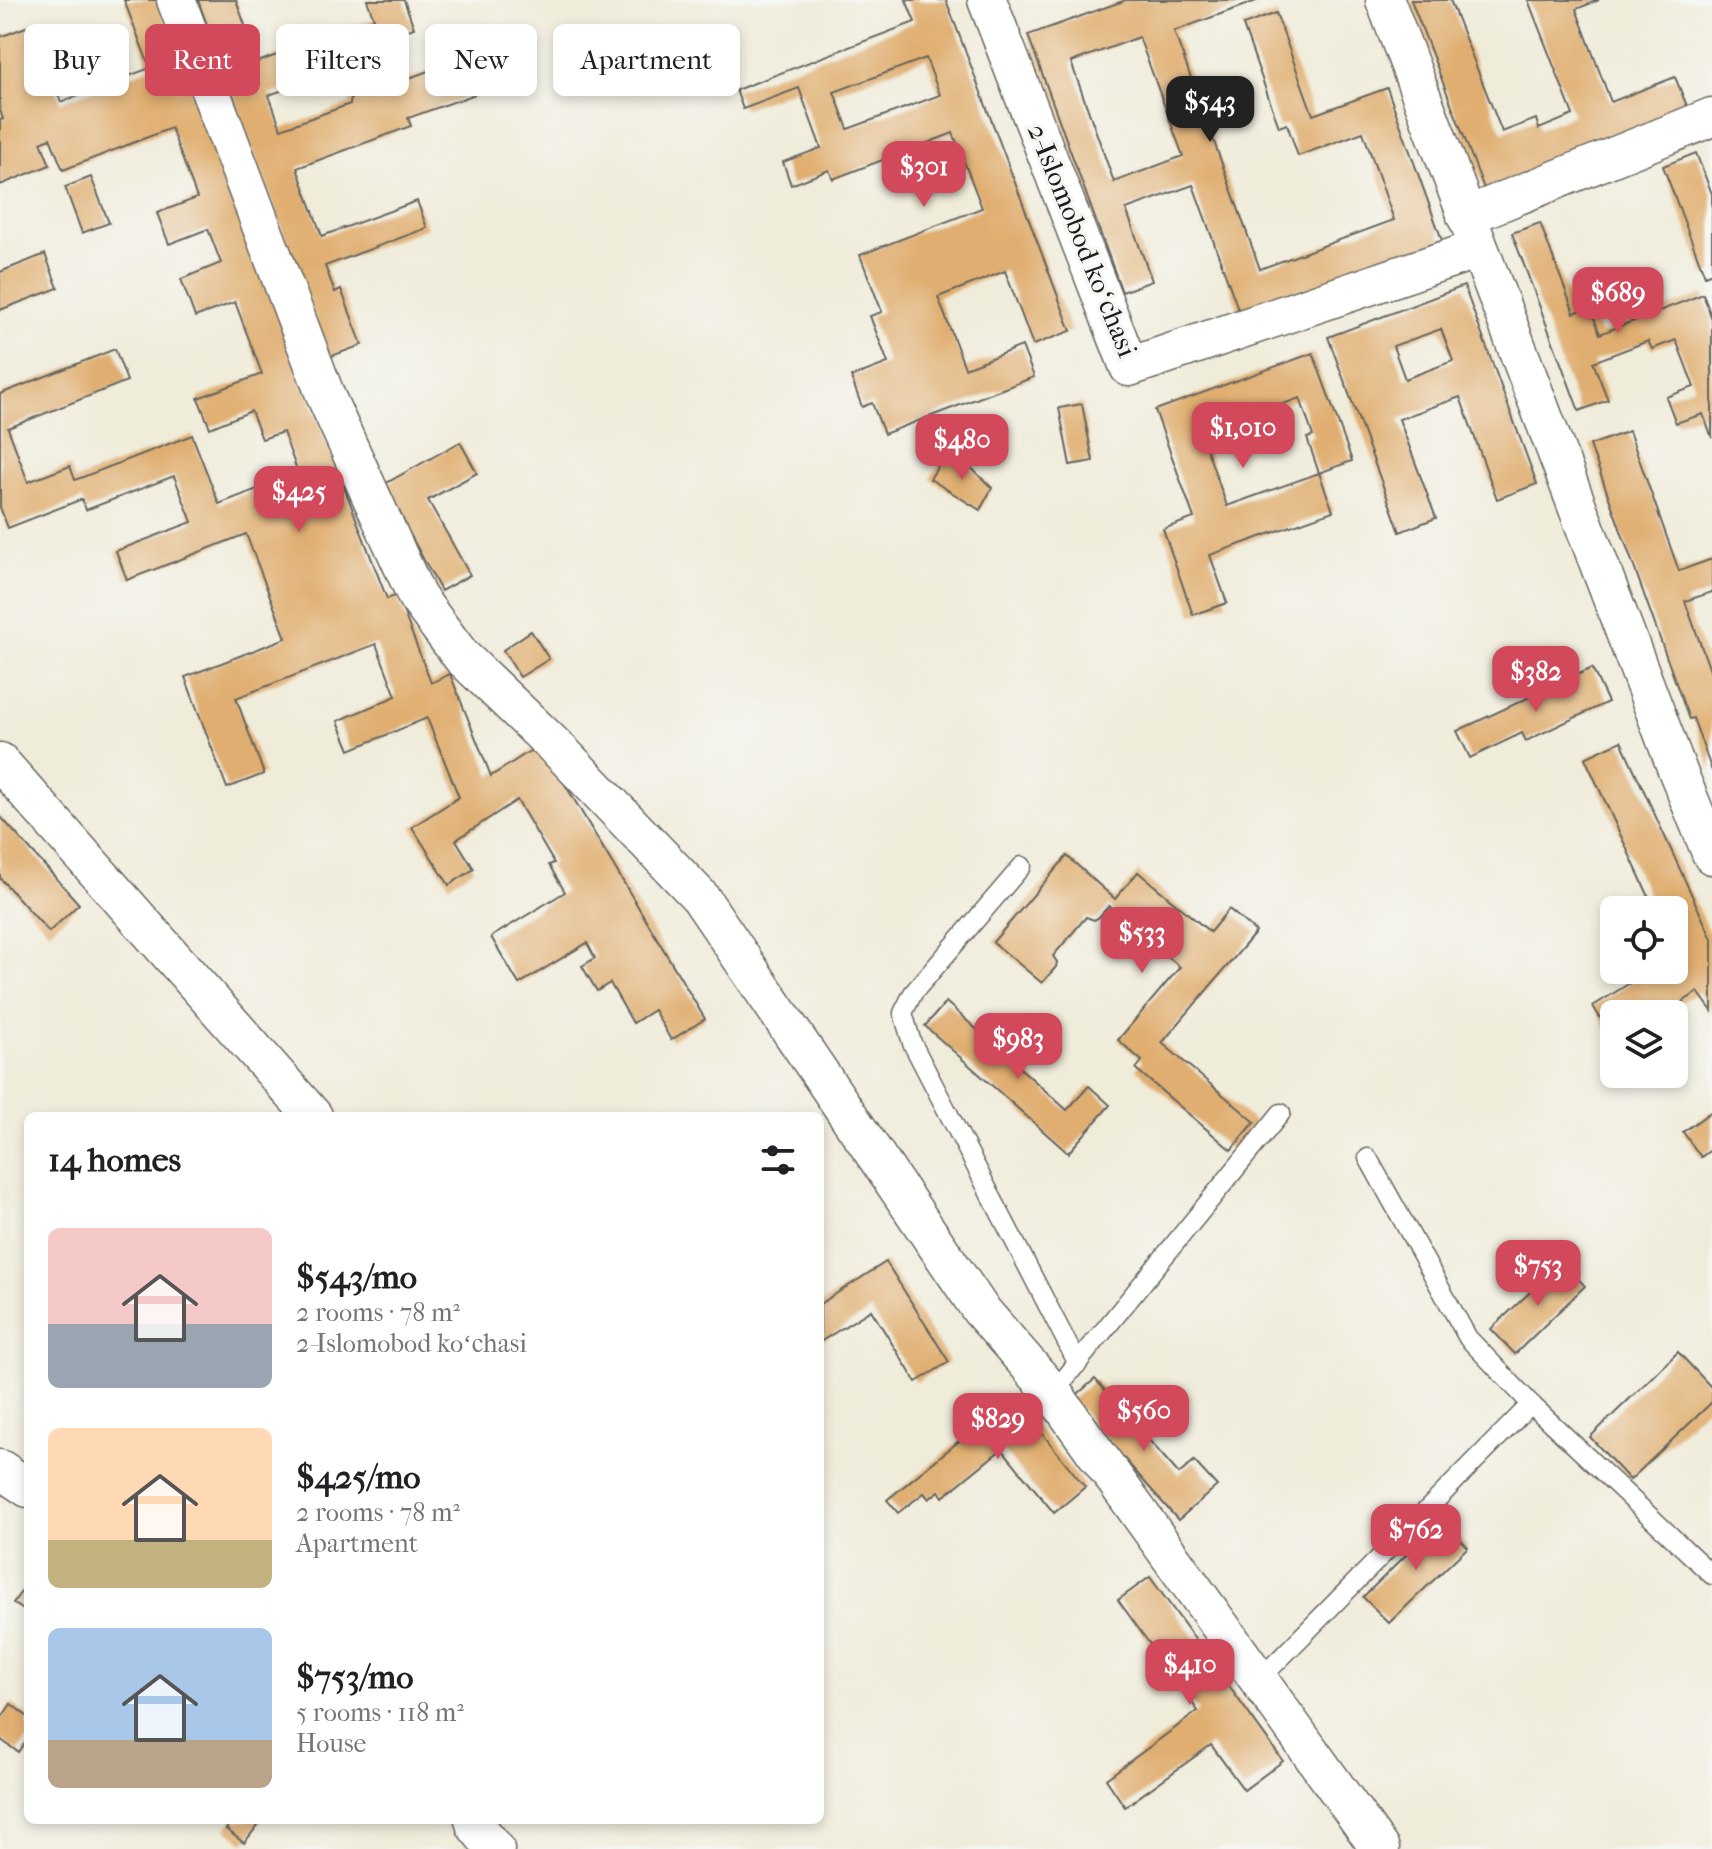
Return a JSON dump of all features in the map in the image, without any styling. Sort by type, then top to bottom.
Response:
[{"type":"street","points":[[176,0],[326,397],[417,597],[461,656],[564,755],[700,897],[980,1309],[1053,1393],[1380,1849]]},
{"type":"street","points":[[1385,0],[1712,855]]},
{"type":"street","name":"2-Islomobod koʻchasi","points":[[991,1],[1129,367],[1472,233]]},
{"type":"street","points":[[1472,233],[1712,117]]},
{"type":"street","points":[[0,762],[309,1112]]},
{"type":"street","points":[[0,1469],[24,1485]]},
{"type":"street","points":[[475,1824],[495,1849]]},
{"type":"lane","points":[[1022,866],[913,993],[903,1013],[912,1043],[1078,1364]]},
{"type":"lane","points":[[1053,1393],[1281,1113]]},
{"type":"lane","points":[[1368,1158],[1468,1338],[1531,1404],[1712,1575]]},
{"type":"lane","points":[[1259,1680],[1531,1404]]},
{"type":"building","points":[[124,0],[157,0],[166,24],[145,24],[145,55]]},
{"type":"building","points":[[198,0],[236,0],[245,24],[207,24]]},
{"type":"building","points":[[367,0],[404,0],[414,28],[409,30],[409,24],[360,24],[374,19]]},
{"type":"building","points":[[906,0],[946,0],[1071,331],[1033,345],[1005,271],[938,297],[965,368],[1022,346],[1034,377],[884,434],[872,403],[862,407],[851,377],[888,363],[870,316],[882,312],[860,255],[982,208],[953,133],[833,179],[829,170],[791,185],[783,162],[821,148],[799,88],[743,109],[738,96],[740,88],[915,22]],"holes":[[[926,58],[940,95],[848,129],[834,92]]]},
{"type":"building","points":[[1126,0],[1259,0],[1174,31],[1260,269],[1394,220],[1363,132],[1298,156],[1287,124],[1279,127],[1243,25],[1276,13],[1313,115],[1387,88],[1443,243],[1241,317],[1193,185],[1126,209],[1152,281],[1122,292],[1028,35]],"holes":[[[1139,37],[1183,156],[1114,182],[1071,62]]]},
{"type":"building","points":[[1411,0],[1450,0],[1502,132],[1536,119],[1539,129],[1573,115],[1528,0],[1599,0],[1576,9],[1611,102],[1675,77],[1689,111],[1485,191]]},
{"type":"building","points":[[24,28],[24,96],[59,96],[61,102],[77,96],[129,96],[129,76],[145,70],[145,96],[194,96],[387,599],[397,595],[431,683],[450,674],[491,776],[541,744],[705,1019],[671,1040],[654,1010],[633,1023],[610,983],[597,991],[582,966],[595,958],[587,943],[519,984],[491,937],[565,892],[549,865],[554,863],[517,800],[456,840],[474,869],[449,885],[412,827],[459,797],[427,718],[350,750],[338,721],[396,696],[376,644],[236,698],[264,774],[227,788],[185,677],[286,638],[246,534],[127,580],[116,551],[192,522],[174,476],[86,510],[82,499],[8,528],[0,507],[0,394],[115,349],[127,381],[8,428],[28,482],[70,466],[75,480],[192,435],[219,504],[298,473],[283,432],[262,439],[251,411],[210,428],[198,398],[262,374],[235,302],[195,317],[181,279],[221,263],[208,229],[169,244],[157,213],[197,198],[171,128],[63,170],[50,138],[41,142],[50,165],[0,185],[0,120],[3,119],[0,110],[0,37]]},
{"type":"building","points":[[276,55],[276,92],[269,95],[281,129],[350,104],[351,96],[409,96],[409,78],[425,72],[425,96],[470,96],[408,118],[411,126],[297,168],[322,236],[417,201],[427,228],[325,266],[335,292],[341,289],[362,345],[329,357],[233,96],[260,96],[260,61]]},
{"type":"building","points":[[1696,153],[1712,194],[1712,273],[1705,276],[1663,166]]},
{"type":"building","points":[[91,177],[109,223],[82,233],[65,187]]},
{"type":"building","points":[[1540,223],[1574,313],[1590,307],[1600,334],[1703,294],[1712,319],[1712,438],[1703,414],[1676,423],[1666,397],[1694,387],[1676,340],[1652,349],[1648,341],[1593,362],[1608,400],[1579,411],[1512,233]]},
{"type":"building","points":[[45,254],[58,288],[0,310],[0,272]]},
{"type":"building","points":[[1464,286],[1537,484],[1497,499],[1460,397],[1399,419],[1436,518],[1400,532],[1328,337]],"holes":[[[1441,329],[1453,361],[1405,379],[1393,346]]]},
{"type":"building","points":[[1313,353],[1352,461],[1319,473],[1333,511],[1210,555],[1227,603],[1193,615],[1163,529],[1194,518],[1155,410]],"holes":[[[1300,398],[1313,436],[1307,438],[1319,473],[1227,506],[1203,439],[1259,419],[1257,413]]]},
{"type":"building","points":[[1082,404],[1093,461],[1070,465],[1059,408]]},
{"type":"building","points":[[1629,431],[1679,571],[1712,559],[1712,592],[1685,601],[1712,676],[1712,771],[1693,718],[1689,719],[1590,445]]},
{"type":"building","points":[[460,442],[477,473],[428,500],[470,575],[441,591],[383,485]]},
{"type":"building","points":[[959,456],[992,488],[980,510],[930,479],[938,466]]},
{"type":"building","points":[[531,631],[549,659],[520,677],[503,650]]},
{"type":"building","points":[[1592,668],[1608,702],[1526,741],[1522,733],[1470,758],[1457,731]]},
{"type":"building","points":[[1621,741],[1712,939],[1712,1011],[1698,992],[1685,1000],[1603,1000],[1628,984],[1688,984],[1688,896],[1649,896],[1585,758]]},
{"type":"building","points":[[0,816],[79,904],[49,932],[0,878]]},
{"type":"building","points":[[1067,856],[1115,899],[1138,872],[1210,932],[1229,909],[1256,932],[1162,1043],[1255,1122],[1231,1150],[1136,1069],[1142,1061],[1118,1040],[1180,967],[1109,906],[1094,920],[1086,917],[1053,956],[1056,967],[1042,983],[993,942]]},
{"type":"building","points":[[946,1002],[1067,1110],[1089,1086],[1110,1105],[1068,1153],[925,1026]]},
{"type":"building","points":[[1600,1002],[1600,1018],[1593,1006]]},
{"type":"building","points":[[1712,1111],[1712,1149],[1701,1157],[1683,1132]]},
{"type":"building","points":[[886,1262],[949,1362],[916,1382],[871,1310],[824,1339],[824,1301]]},
{"type":"building","points":[[1562,1262],[1585,1286],[1515,1354],[1491,1329]]},
{"type":"building","points":[[1678,1352],[1712,1388],[1712,1402],[1630,1480],[1590,1437]]},
{"type":"building","points":[[1095,1379],[1179,1474],[1194,1461],[1217,1486],[1178,1520],[1072,1399]]},
{"type":"building","points":[[1013,1397],[1085,1487],[1054,1513],[1002,1449],[943,1497],[939,1491],[929,1499],[924,1493],[898,1513],[887,1500]]},
{"type":"building","points":[[1442,1520],[1468,1547],[1389,1623],[1363,1597]]},
{"type":"building","points":[[1150,1577],[1283,1761],[1244,1790],[1211,1745],[1125,1807],[1106,1779],[1198,1711],[1118,1600]]},
{"type":"building","points":[[24,1588],[24,1610],[13,1603]]},
{"type":"building","points":[[11,1704],[24,1714],[24,1744],[18,1752],[0,1739],[0,1720]]},
{"type":"building","points":[[230,1824],[259,1824],[244,1843],[226,1829]]}]
